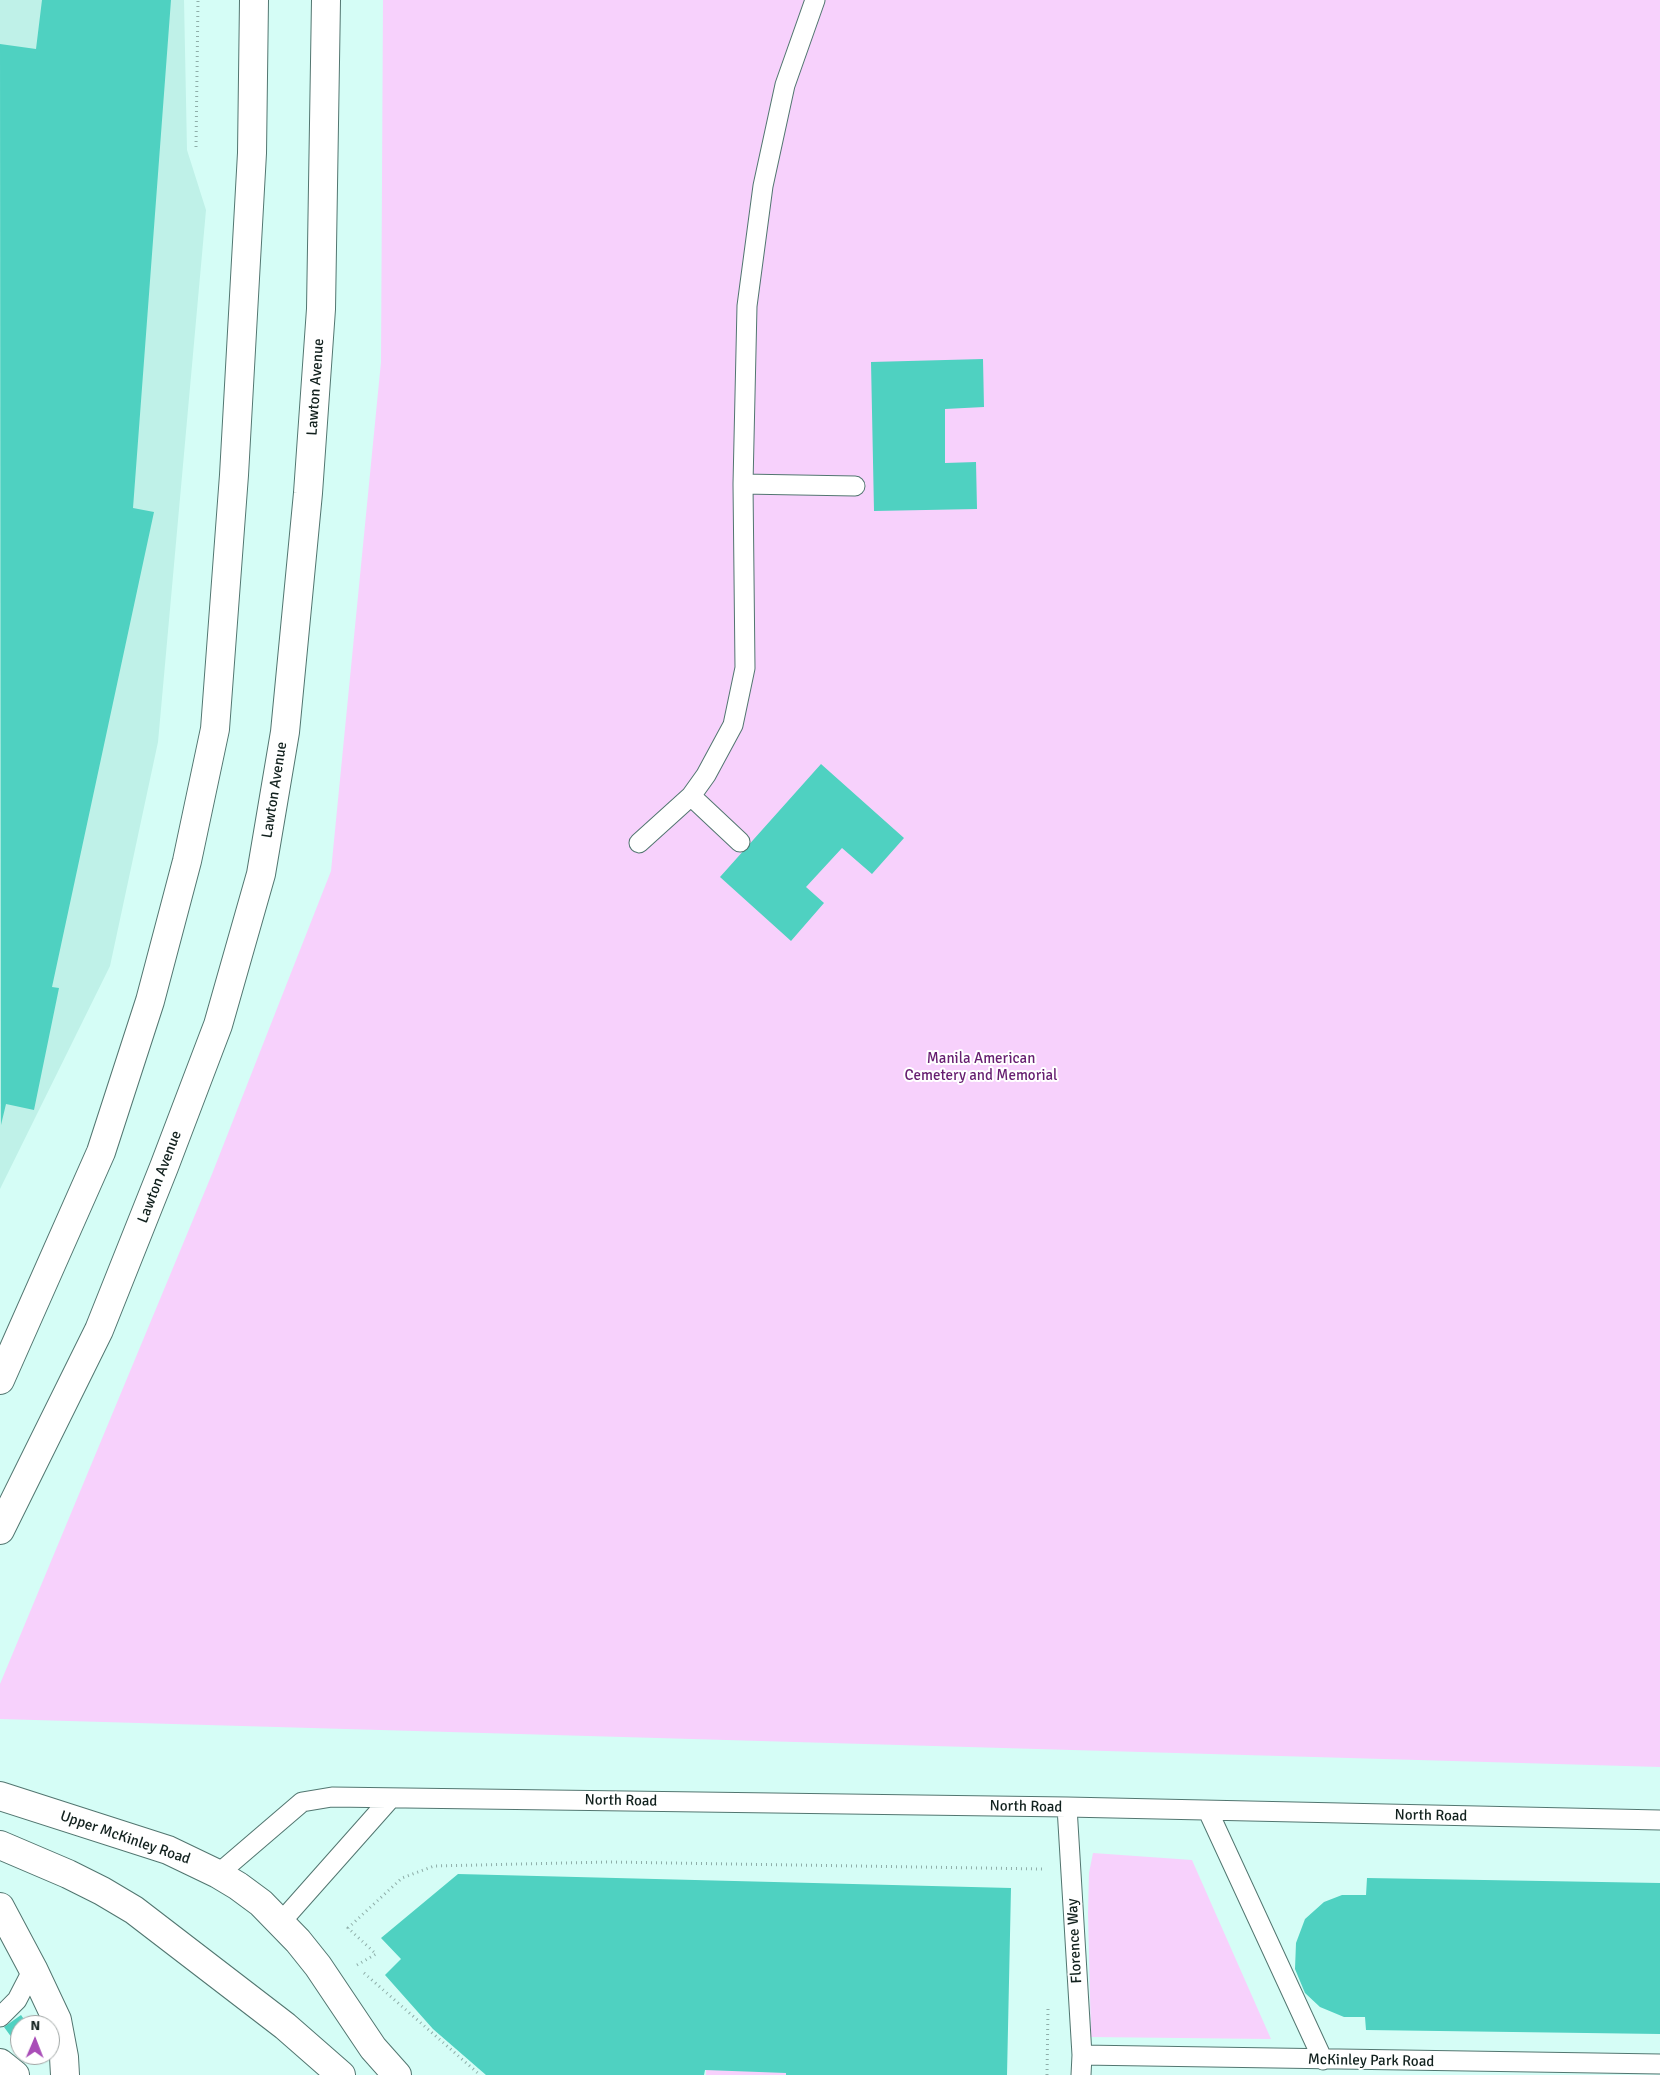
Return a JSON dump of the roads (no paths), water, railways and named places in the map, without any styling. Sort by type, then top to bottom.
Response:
[{"type":"main road","points":[[0,1380],[97,1161],[107,1134],[150,1001],[187,861],[215,730],[234,475],[252,153],[254,0]]},
{"type":"main road","name":"Lawton Avenue","points":[[0,1530],[99,1330],[164,1167],[218,1025],[261,874],[285,732],[308,493],[321,318],[325,192],[326,0]]},
{"type":"main road","name":"Upper McKinley Road","points":[[0,1796],[168,1850],[218,1874],[261,1903],[281,1922],[318,1966],[373,2048],[397,2075]]},
{"type":"main road","points":[[0,1845],[102,1890],[134,1910],[285,2026],[341,2075]]},
{"type":"main road","points":[[0,1907],[33,1969],[56,2020],[64,2057],[65,2075]]},
{"type":"main road","points":[[0,2063],[16,2075]]},
{"type":"lane","points":[[640,843],[691,796],[706,775],[733,725],[745,668],[743,484],[747,306],[763,186],[785,85],[815,0]]},
{"type":"lane","points":[[743,484],[855,486]]},
{"type":"lane","points":[[691,796],[740,842]]},
{"type":"lane","name":"North Road","points":[[218,1874],[302,1802],[332,1797],[1068,1807],[1660,1820]]},
{"type":"lane","points":[[281,1922],[391,1798]]},
{"type":"lane","name":"Florence Way","points":[[1068,1807],[1082,2055],[1081,2075]]},
{"type":"lane","points":[[1208,1811],[1323,2060]]},
{"type":"lane","points":[[0,2017],[17,2000],[33,1969]]},
{"type":"lane","name":"McKinley Park Road","points":[[1082,2055],[1660,2064]]},
{"type":"park label","name":"Manila American Cemetery and Memorial","points":[[981,1068]]}]
